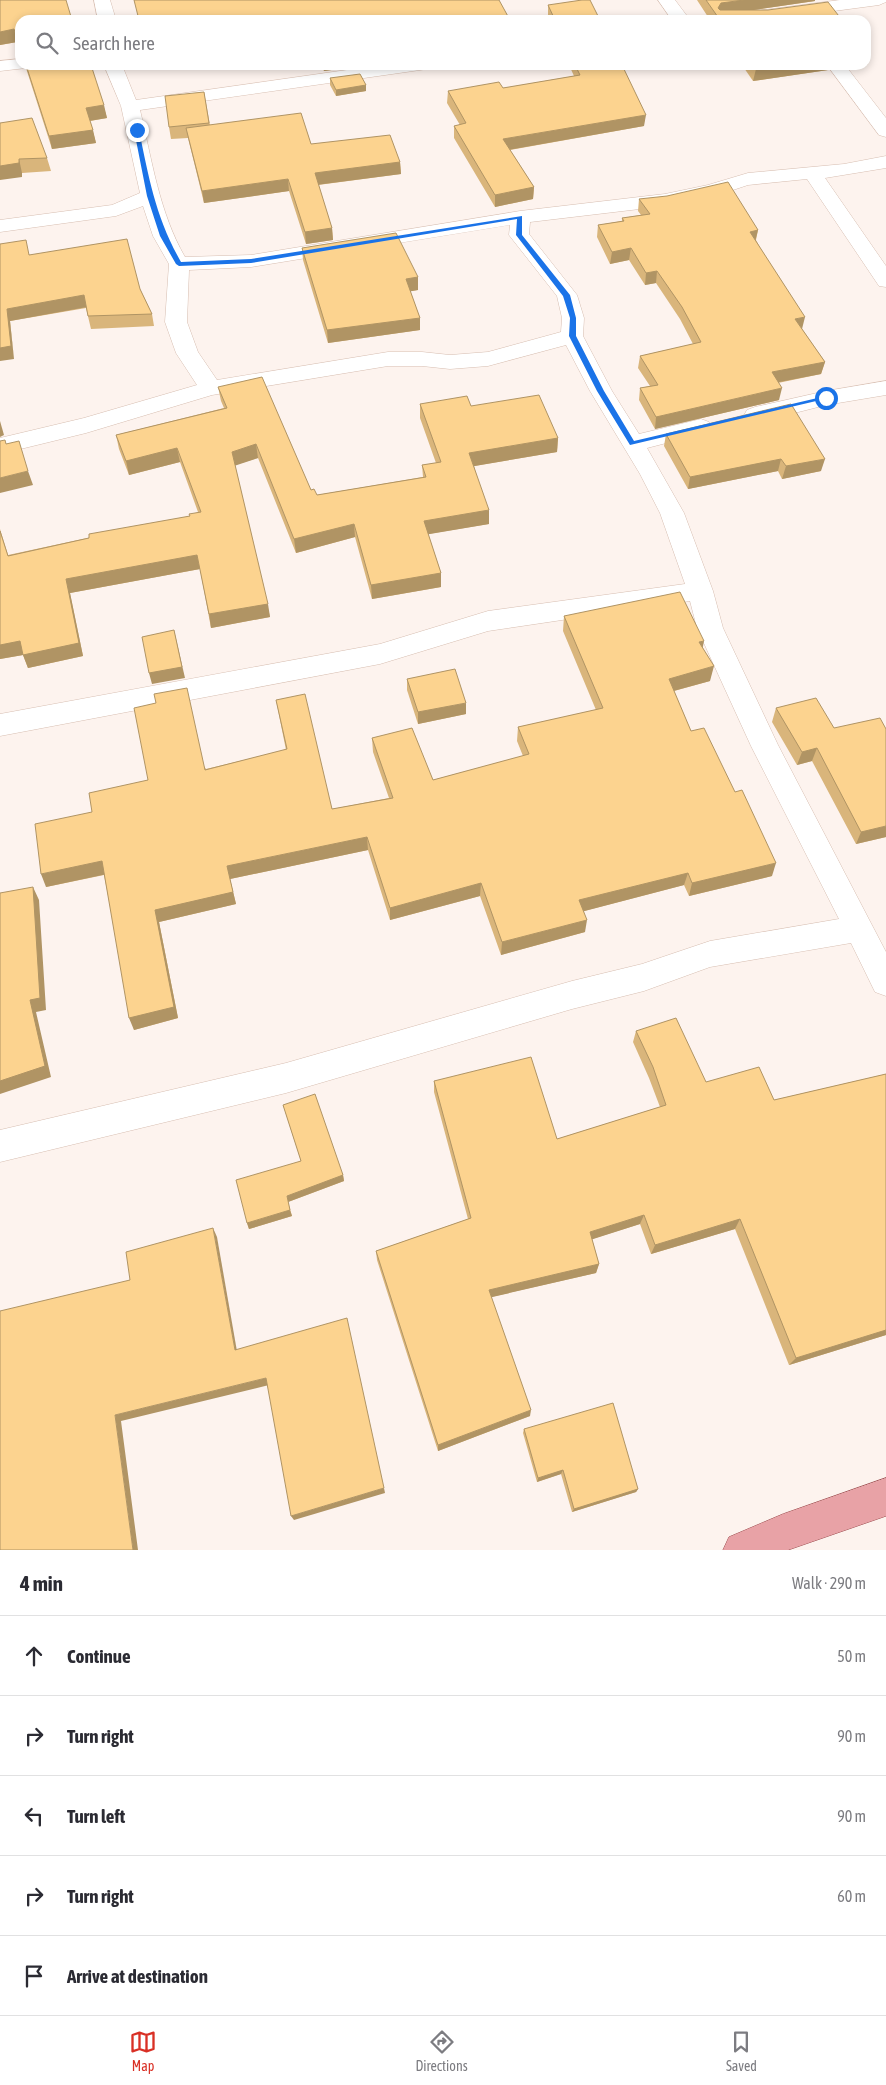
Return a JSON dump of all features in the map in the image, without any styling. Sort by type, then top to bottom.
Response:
[{"type":"main road","points":[[742,1550],[783,1533],[886,1497]]},
{"type":"street","points":[[102,0],[106,15]]},
{"type":"street","points":[[666,0],[676,15]]},
{"type":"street","points":[[805,15],[878,0]]},
{"type":"street","points":[[0,66],[15,64]]},
{"type":"street","points":[[115,70],[130,106],[150,196],[163,236],[179,264],[176,322],[186,353],[211,388]]},
{"type":"street","points":[[130,106],[385,70]]},
{"type":"street","points":[[840,70],[886,131]]},
{"type":"street","points":[[179,264],[251,261],[520,217],[665,200],[714,190],[748,179],[844,170],[886,162]]},
{"type":"street","points":[[812,173],[886,281]]},
{"type":"street","points":[[0,226],[116,210],[150,196]]},
{"type":"street","points":[[520,217],[519,235],[566,295],[573,318],[572,336],[601,391],[651,473],[672,513],[700,591],[710,628],[765,746],[886,982]]},
{"type":"street","points":[[0,446],[86,425],[211,388],[388,359],[456,362],[488,358],[572,336]]},
{"type":"street","points":[[632,444],[826,398],[886,388]]},
{"type":"street","points":[[0,726],[380,654],[488,622],[700,591]]},
{"type":"street","points":[[0,1146],[286,1078],[572,995],[644,977],[710,954],[858,929]]},
{"type":"building","points":[[0,0],[66,0],[70,15],[15,15],[15,32],[14,29],[0,32]]},
{"type":"building","points":[[134,0],[499,0],[507,15],[138,15]]},
{"type":"building","points":[[590,0],[598,15],[553,15],[548,5]]},
{"type":"building","points":[[706,0],[744,0],[721,3],[718,8],[720,10],[768,10],[828,2],[838,15],[716,15]]},
{"type":"building","points":[[28,70],[93,70],[104,105],[86,108],[93,130],[49,136]]},
{"type":"building","points":[[578,70],[624,70],[646,115],[503,139],[534,187],[495,195],[454,126],[466,123],[448,91],[499,82],[503,88],[580,75]]},
{"type":"building","points":[[360,74],[366,85],[336,90],[330,78]]},
{"type":"building","points":[[204,92],[209,123],[169,127],[165,96]]},
{"type":"building","points":[[301,113],[311,144],[390,135],[400,162],[315,173],[332,228],[305,232],[288,179],[202,191],[186,128]]},
{"type":"building","points":[[32,118],[47,158],[19,159],[19,163],[0,166],[0,123]]},
{"type":"building","points":[[728,182],[758,230],[750,232],[805,317],[795,319],[825,362],[772,372],[782,388],[656,417],[640,388],[658,385],[640,356],[701,342],[682,307],[657,271],[646,273],[631,248],[612,252],[598,225],[624,221],[622,218],[650,214],[639,199],[667,196]]},
{"type":"building","points":[[396,233],[418,277],[406,279],[420,318],[327,330],[302,248]]},
{"type":"building","points":[[127,239],[140,289],[152,314],[88,316],[84,295],[7,309],[11,346],[0,348],[0,244],[26,240],[29,255]]},
{"type":"building","points":[[262,377],[311,490],[314,489],[317,495],[426,477],[422,465],[441,462],[420,404],[467,396],[471,406],[539,395],[558,438],[469,453],[489,510],[424,521],[441,573],[371,585],[354,524],[294,539],[256,444],[232,452],[268,604],[209,614],[197,555],[66,579],[79,643],[23,655],[20,641],[0,645],[0,531],[8,556],[89,538],[89,534],[190,516],[189,514],[201,512],[177,448],[126,461],[116,435],[227,408],[218,387]]},
{"type":"building","points":[[791,404],[825,459],[786,466],[781,459],[690,477],[666,434]]},
{"type":"building","points":[[5,440],[6,444],[19,441],[28,471],[0,478],[0,441]]},
{"type":"building","points":[[680,592],[704,641],[699,642],[714,666],[669,679],[691,731],[704,728],[735,792],[742,790],[776,863],[692,883],[688,873],[579,900],[587,920],[502,942],[481,883],[390,908],[367,837],[227,866],[233,892],[155,910],[174,1007],[129,1018],[102,861],[41,874],[35,824],[92,812],[89,793],[148,780],[134,708],[156,703],[154,694],[187,688],[205,770],[287,749],[276,700],[305,694],[332,809],[393,798],[372,738],[412,728],[433,780],[529,754],[518,727],[603,708],[564,616]]},
{"type":"building","points":[[174,630],[182,667],[149,673],[142,637]]},
{"type":"building","points":[[455,669],[466,703],[418,712],[407,679]]},
{"type":"building","points":[[816,698],[834,728],[880,718],[886,729],[886,826],[861,832],[817,748],[802,752],[776,708]]},
{"type":"building","points":[[33,887],[40,998],[30,1000],[45,1066],[0,1081],[0,893]]},
{"type":"building","points":[[676,1018],[706,1082],[759,1067],[774,1100],[886,1074],[886,1330],[796,1358],[740,1219],[655,1245],[644,1215],[590,1232],[599,1264],[489,1290],[531,1410],[438,1445],[376,1251],[471,1218],[434,1081],[531,1057],[557,1139],[666,1105],[653,1067],[636,1031]]},
{"type":"building","points":[[315,1094],[343,1175],[287,1196],[290,1210],[247,1223],[236,1180],[301,1161],[283,1105]]},
{"type":"building","points":[[213,1228],[235,1350],[347,1318],[384,1488],[291,1516],[266,1378],[115,1415],[133,1550],[0,1550],[0,1311],[130,1280],[126,1252]]},
{"type":"building","points":[[613,1403],[638,1489],[574,1509],[563,1470],[538,1478],[524,1429]]},
{"type":"route","points":[[137,130],[150,196],[163,236],[179,264],[251,261],[520,217],[519,235],[566,295],[573,318],[572,336],[632,444],[826,398]]}]
